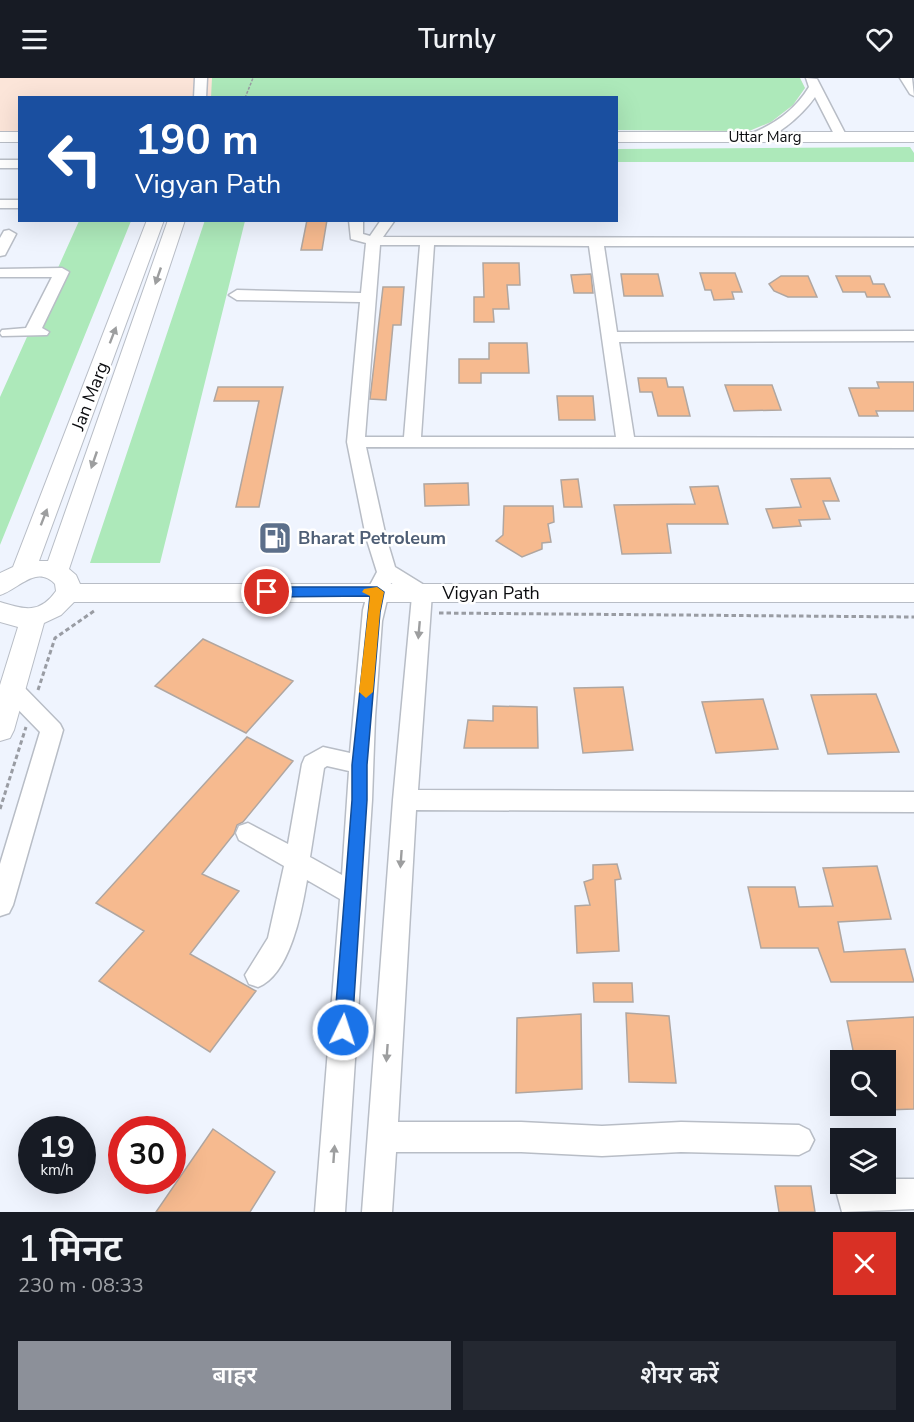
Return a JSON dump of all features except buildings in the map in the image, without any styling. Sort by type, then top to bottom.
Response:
[{"type":"main road","name":"Uttar Marg","points":[[618,136],[914,137]]},
{"type":"main road","points":[[0,137],[18,137]]},
{"type":"main road","name":"Jan Marg","points":[[23,572],[155,222]]},
{"type":"main road","name":"Jan Marg","points":[[62,582],[176,222]]},
{"type":"main road","name":"Vigyan Path","points":[[23,572],[39,569],[62,582],[382,581],[422,593],[914,593]]},
{"type":"main road","points":[[0,587],[12,576],[23,572]]},
{"type":"main road","points":[[1,617],[33,618],[52,611],[62,603],[62,582]]},
{"type":"main road","points":[[0,730],[33,618]]},
{"type":"street","points":[[200,96],[201,78]]},
{"type":"street","points":[[906,78],[914,92]]},
{"type":"street","points":[[754,137],[775,129],[804,106],[813,82]]},
{"type":"street","points":[[813,82],[841,137]]},
{"type":"street","points":[[0,164],[18,164]]},
{"type":"street","points":[[0,204],[18,204]]},
{"type":"street","points":[[356,222],[356,236],[373,242],[914,242]]},
{"type":"street","points":[[330,1212],[360,765],[373,612],[382,581],[376,537],[356,442],[373,242],[387,222]]},
{"type":"street","points":[[0,252],[9,234]]},
{"type":"street","points":[[412,442],[427,242]]},
{"type":"street","points":[[596,242],[626,442]]},
{"type":"street","points":[[0,273],[62,272],[37,332],[4,333],[0,348]]},
{"type":"street","points":[[237,295],[368,298]]},
{"type":"street","points":[[611,337],[914,336]]},
{"type":"street","points":[[356,442],[914,443]]},
{"type":"street","points":[[377,1212],[405,800],[422,593]]},
{"type":"street","points":[[0,905],[52,730],[12,689]]},
{"type":"street","points":[[258,975],[280,942],[313,764],[316,758],[323,756],[360,765]]},
{"type":"street","points":[[405,800],[914,802]]},
{"type":"street","points":[[248,833],[296,863],[353,894]]},
{"type":"street","points":[[381,1137],[521,1137],[602,1141],[681,1137],[799,1140]]},
{"type":"street","points":[[857,1212],[852,1194],[914,1194]]},
{"type":"path","points":[[246,96],[253,78]]},
{"type":"shaded area","points":[[0,78],[800,78],[805,88],[793,105],[771,122],[749,131],[618,130],[618,96],[18,96],[18,131],[0,131]]},
{"type":"green space","points":[[212,78],[800,78],[805,88],[793,105],[771,122],[749,131],[618,130],[618,96],[211,96]]},
{"type":"green space","points":[[910,147],[914,153],[914,162],[618,162],[618,149]]},
{"type":"green space","points":[[79,222],[131,222],[0,545],[0,397]]},
{"type":"green space","points":[[204,222],[245,222],[160,563],[90,563]]},
{"type":"slow traffic","points":[[366,692],[377,592],[369,592]]},
{"type":"place","name":"Bharat Petroleum","points":[[275,538]]},
{"type":"route","points":[[267,592],[377,592],[373,612],[360,765],[360,800],[343,1030]]}]
